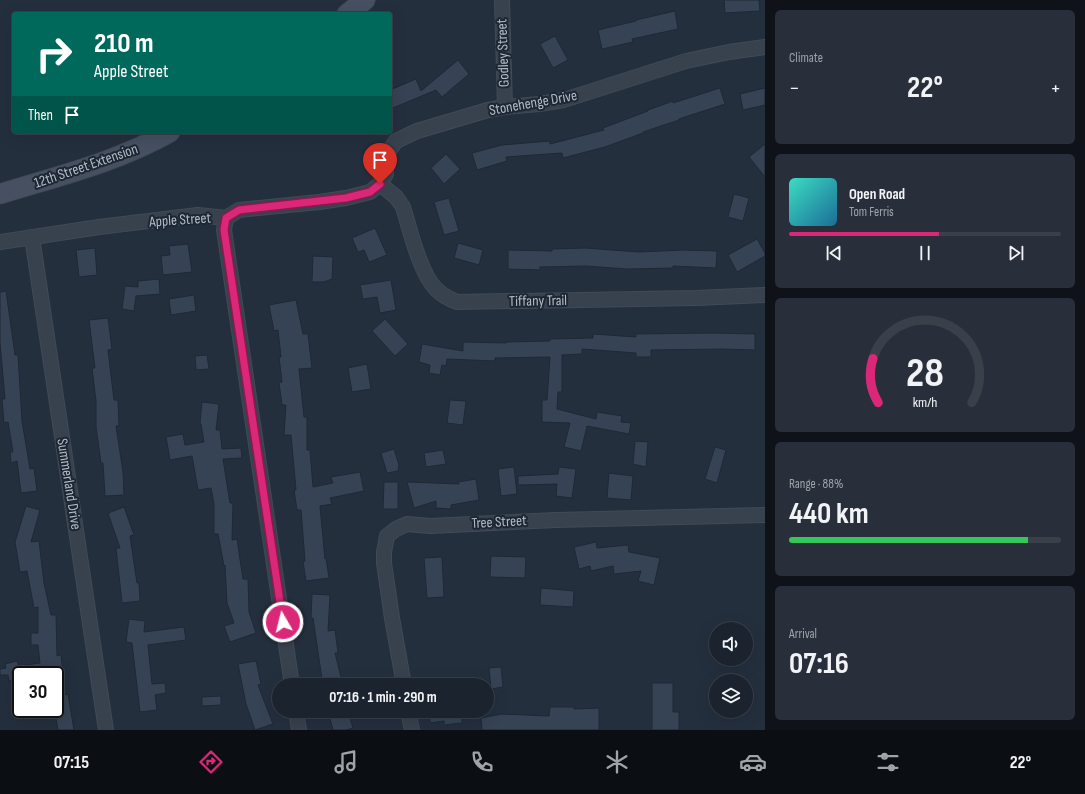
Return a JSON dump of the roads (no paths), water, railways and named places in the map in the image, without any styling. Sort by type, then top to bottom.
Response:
[{"type":"main road","points":[[350,12],[365,0]]},
{"type":"main road","name":"12th Street Extension","points":[[0,194],[100,164],[148,145],[167,134]]},
{"type":"street","name":"Godley Street","points":[[502,0],[505,107]]},
{"type":"street","name":"Stonehenge Drive","points":[[380,184],[386,174],[386,162],[389,151],[396,141],[428,127],[505,107],[564,100],[686,61],[729,52],[765,47]]},
{"type":"street","name":"Apple Street","points":[[0,242],[99,227],[198,215],[226,218],[239,210],[346,198],[370,192],[380,184]]},
{"type":"street","name":"Tiffany Trail","points":[[380,184],[396,197],[403,207],[427,279],[436,290],[457,302],[682,299],[765,295]]},
{"type":"street","points":[[226,218],[224,230],[291,678]]},
{"type":"street","name":"Summerland Drive","points":[[32,238],[106,730]]},
{"type":"street","name":"Tree Street","points":[[403,678],[392,618],[384,563],[384,552],[387,536],[396,529],[407,524],[430,526],[556,520],[765,516]]},
{"type":"street","points":[[297,718],[299,730]]},
{"type":"street","points":[[409,718],[412,730]]}]
